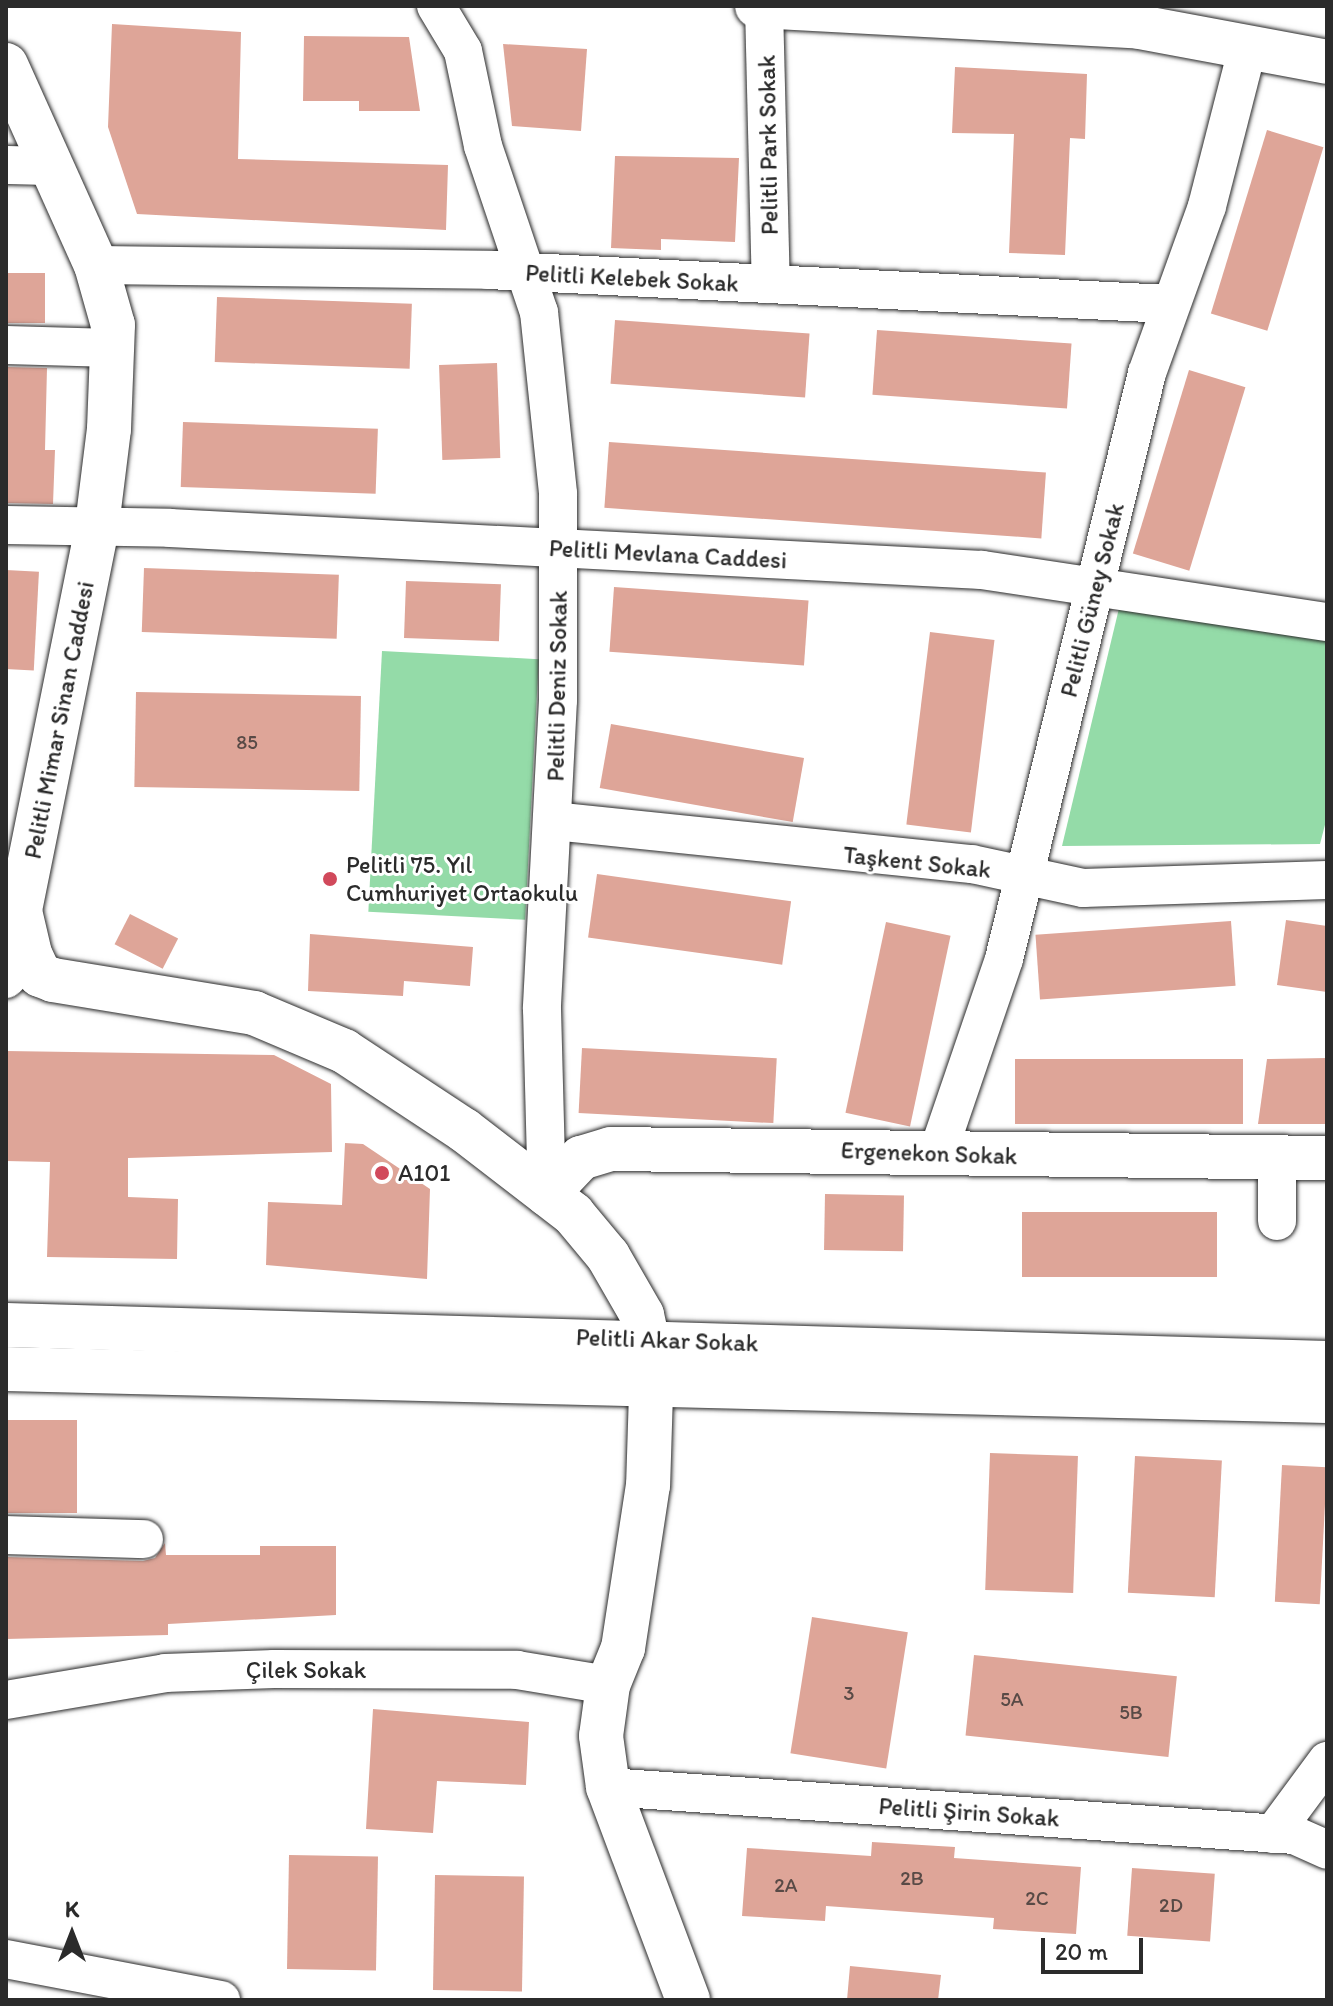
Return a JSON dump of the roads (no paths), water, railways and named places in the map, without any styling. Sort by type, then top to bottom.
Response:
[{"type":"street","name":"Pelitli Deniz Sokak","points":[[436,6],[463,51],[483,146],[539,312],[546,368],[558,548],[554,821],[542,1009],[547,1194]]},
{"type":"street","points":[[757,6],[1139,27],[1327,62]]},
{"type":"street","name":"Pelitli Park Sokak","points":[[764,6],[771,284]]},
{"type":"street","name":"Pelitli Güney Sokak","points":[[937,1155],[1004,959],[1168,304],[1207,206],[1248,46]]},
{"type":"street","name":"Pelitli Mimar Sinan Caddesi","points":[[6,65],[96,265],[113,348],[97,527],[13,911],[18,967],[53,980],[284,1023],[404,1090],[547,1194],[591,1231],[627,1287],[650,1339],[651,1388],[648,1485],[623,1648],[608,1685],[601,1736],[608,1787],[688,2000]]},
{"type":"street","points":[[6,165],[49,166]]},
{"type":"street","name":"Pelitli Kelebek Sokak","points":[[96,265],[525,274],[1168,304]]},
{"type":"street","points":[[6,345],[113,348]]},
{"type":"street","name":"Pelitli Mevlana Caddesi","points":[[6,525],[558,548],[982,570],[1096,583],[1327,622]]},
{"type":"street","name":"Taşkent Sokak","points":[[554,821],[972,864],[1083,888],[1327,880]]},
{"type":"street","name":"Ergenekon Sokak","points":[[547,1194],[581,1158],[611,1149],[1327,1158]]},
{"type":"street","points":[[1277,1158],[1277,1221]]},
{"type":"street","name":"Pelitli Akar Sokak","points":[[6,1325],[650,1339],[1327,1363]]},
{"type":"street","name":"Pelitli Akar Sokak","points":[[6,1369],[651,1388],[1327,1401]]},
{"type":"street","points":[[6,1535],[144,1539]]},
{"type":"street","name":"Çilek Sokak","points":[[6,1700],[165,1673],[274,1669],[517,1670],[608,1685]]},
{"type":"street","points":[[1273,1834],[1327,1761]]},
{"type":"street","name":"Pelitli Şirin Sokak","points":[[608,1787],[1273,1834],[1327,1850]]},
{"type":"street","points":[[6,1959],[221,2000]]},
{"type":"place","name":"Pelitli 75. Yıl Cumhuriyet Ortaokulu","points":[[330,879]]},
{"type":"place","name":"A101","points":[[382,1173]]}]
